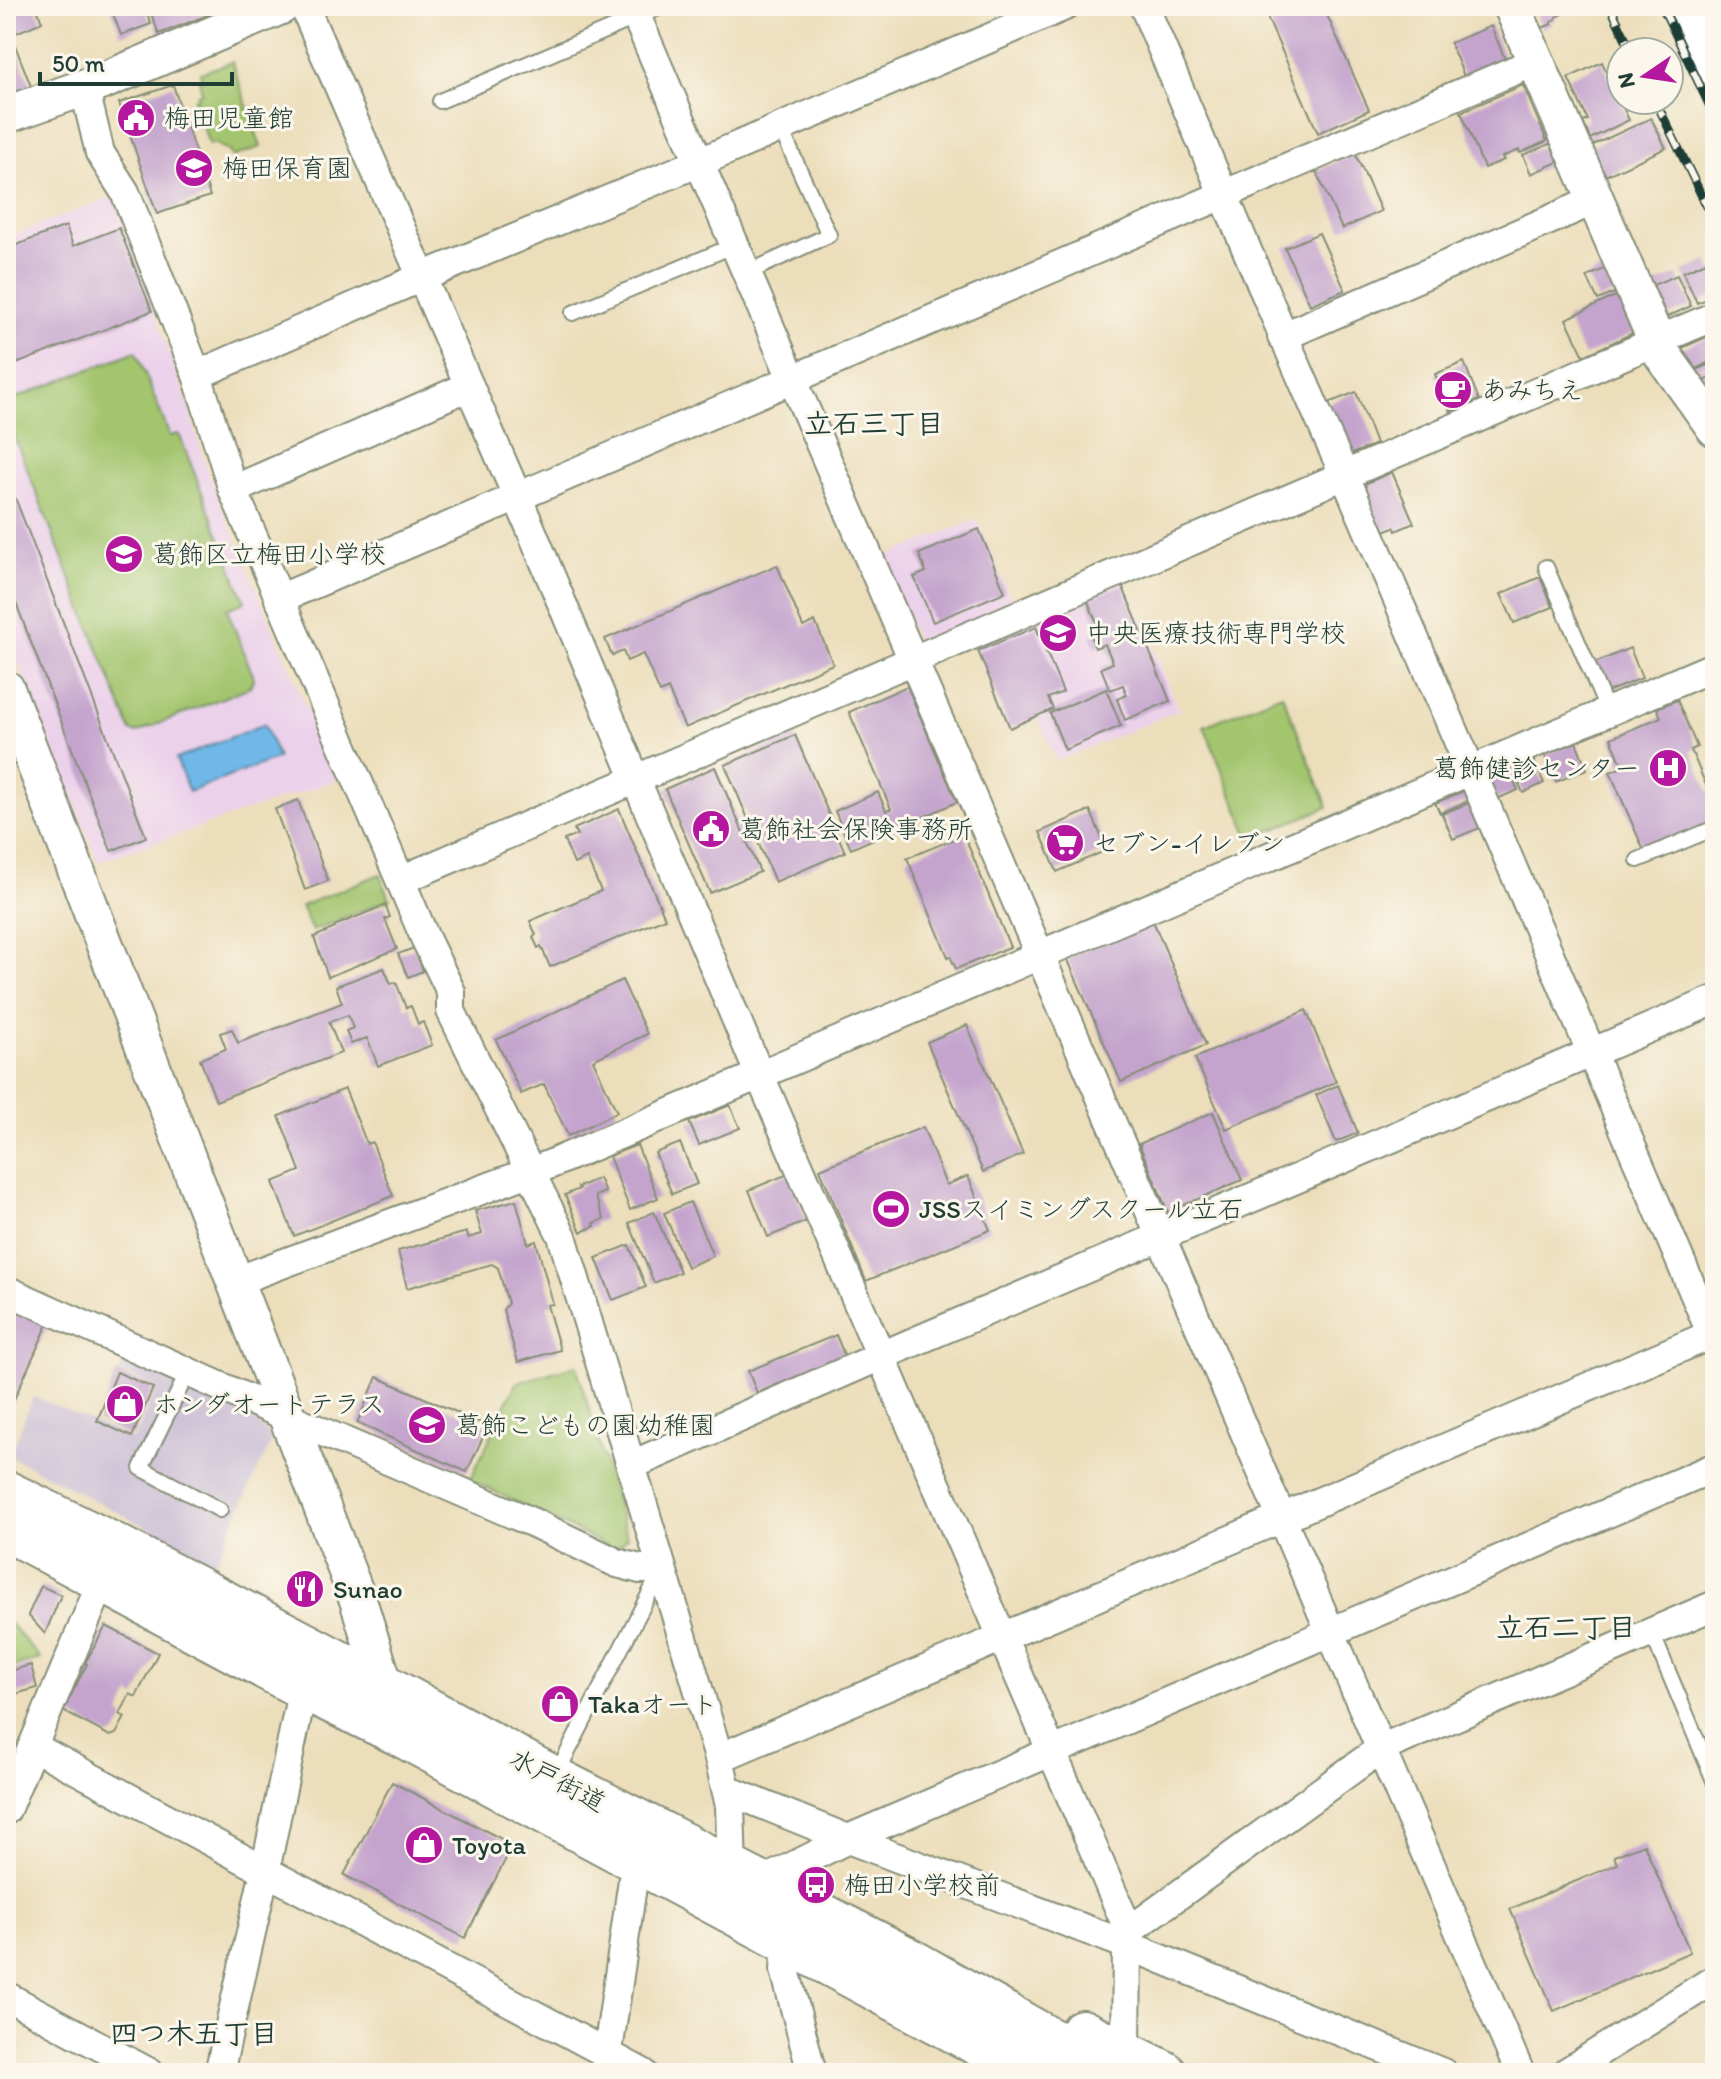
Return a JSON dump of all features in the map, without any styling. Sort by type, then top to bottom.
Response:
[{"type":"highway","name":"水戸街道","points":[[6,1493],[131,1554],[343,1686],[401,1734],[787,1941],[895,1977]]},
{"type":"highway","name":"水戸街道","points":[[6,1528],[103,1579],[554,1779],[744,1878],[1034,2073]]},
{"type":"highway","points":[[895,1977],[1013,1999],[1132,2066]]},
{"type":"highway","points":[[895,1977],[980,2064],[996,2073]]},
{"type":"street","points":[[304,6],[517,496],[760,1076],[1052,1753],[1128,1938],[1132,2066]]},
{"type":"street","points":[[197,375],[1065,6]]},
{"type":"street","points":[[719,1758],[1494,1426],[1714,1337],[1345,476],[1282,337],[1144,6]]},
{"type":"street","points":[[1512,6],[1656,342],[1715,428]]},
{"type":"street","points":[[1683,6],[1715,74]]},
{"type":"street","points":[[6,115],[103,81],[263,10]]},
{"type":"street","points":[[634,12],[1520,2073]]},
{"type":"street","points":[[279,599],[1536,61]]},
{"type":"street","points":[[84,86],[100,153],[125,192],[197,375],[233,490],[451,992],[451,1011],[562,1236],[719,1758],[744,1878],[848,1839],[1052,1753],[1715,1467]]},
{"type":"street","points":[[1282,337],[1595,200]]},
{"type":"street","points":[[401,880],[1715,316]]},
{"type":"street","points":[[233,490],[469,386]]},
{"type":"street","points":[[236,1281],[551,1164],[1715,666]]},
{"type":"street","points":[[7,695],[358,1600],[343,1686],[265,1871],[219,2073]]},
{"type":"street","points":[[632,1465],[1715,1000]]},
{"type":"street","points":[[6,1290],[536,1524],[617,1563],[640,1569],[662,1569]]},
{"type":"street","points":[[6,1810],[103,1579]]},
{"type":"street","points":[[1128,1938],[1380,1749],[1715,1605]]},
{"type":"street","points":[[34,1747],[265,1871],[606,2064],[643,2073]]},
{"type":"street","points":[[727,1790],[848,1839],[1128,1938],[1443,2073]]},
{"type":"street","points":[[606,2064],[636,1859]]},
{"type":"street","points":[[787,1941],[785,1970],[812,2073]]},
{"type":"street","points":[[1565,2073],[1715,1979]]},
{"type":"street","points":[[6,1996],[150,2073]]},
{"type":"lane","points":[[440,101],[634,12],[663,6]]},
{"type":"lane","points":[[747,273],[829,235],[780,127]]},
{"type":"lane","points":[[573,313],[735,245]]},
{"type":"lane","points":[[1546,567],[1608,712]]},
{"type":"lane","points":[[1638,860],[1715,828]]},
{"type":"lane","points":[[188,1372],[141,1468],[220,1510]]},
{"type":"lane","points":[[554,1779],[662,1569]]},
{"type":"lane","points":[[1652,1633],[1715,1783]]},
{"type":"shaded area","name":"葛飾区立梅田小学校","points":[[114,196],[187,402],[209,476],[337,780],[98,862],[6,631],[6,238]]},
{"type":"shaded area","name":"中央医療技術専門学校","points":[[977,519],[1021,623],[1124,580],[1179,710],[1056,761],[1038,718],[1009,730],[965,623],[918,643],[883,558]]},
{"type":"shaded area","points":[[125,1355],[247,1414],[268,1432],[271,1442],[215,1563],[10,1456],[33,1396],[134,1440],[156,1387],[119,1371]]},
{"type":"green space","points":[[232,62],[261,147],[232,157],[229,151],[214,143],[209,145],[194,99],[202,92],[200,73]]},
{"type":"green space","points":[[136,351],[170,436],[179,434],[245,602],[227,609],[254,678],[250,687],[136,733],[131,731],[6,416],[6,402]]},
{"type":"green space","points":[[1282,694],[1328,807],[1250,839],[1204,726]]},
{"type":"green space","points":[[380,874],[390,899],[312,931],[301,906]]},
{"type":"green space","points":[[576,1365],[627,1537],[616,1550],[470,1480],[516,1383]]},
{"type":"green space","points":[[6,1619],[41,1659],[6,1669]]},
{"type":"water","points":[[264,724],[278,758],[189,792],[176,759]]},
{"type":"building","points":[[6,6],[36,6],[42,22],[11,35],[32,89],[6,99]]},
{"type":"building","points":[[110,6],[144,6],[151,24],[121,35]]},
{"type":"building","points":[[148,6],[216,6],[218,11],[159,34]]},
{"type":"building","points":[[1291,6],[1323,6],[1369,110],[1318,133],[1267,17]]},
{"type":"building","points":[[1562,6],[1565,13],[1542,28],[1536,14]]},
{"type":"building","points":[[1491,26],[1505,59],[1464,76],[1450,43]]},
{"type":"building","points":[[1602,62],[1605,68],[1605,116],[1627,116],[1629,120],[1590,139],[1583,122],[1588,120],[1568,78]]},
{"type":"building","points":[[173,85],[210,196],[157,214],[119,103]]},
{"type":"building","points":[[1523,85],[1547,141],[1502,157],[1504,160],[1484,168],[1461,112]]},
{"type":"building","points":[[1651,118],[1666,148],[1605,176],[1591,146]]},
{"type":"building","points":[[1552,143],[1560,161],[1531,174],[1523,155]]},
{"type":"building","points":[[1355,153],[1381,211],[1342,229],[1316,171]]},
{"type":"building","points":[[66,226],[73,246],[119,228],[152,311],[6,368],[6,249]]},
{"type":"building","points":[[1319,233],[1345,290],[1310,305],[1285,248]]},
{"type":"building","points":[[1708,261],[1712,271],[1715,270],[1715,296],[1697,303],[1683,272]]},
{"type":"building","points":[[1606,268],[1617,292],[1598,300],[1587,277]]},
{"type":"building","points":[[1677,275],[1691,306],[1667,317],[1653,285]]},
{"type":"building","points":[[1618,295],[1635,332],[1584,356],[1566,319]]},
{"type":"building","points":[[1715,333],[1715,359],[1696,369],[1682,348]]},
{"type":"building","points":[[1715,361],[1715,376],[1704,381],[1697,370]]},
{"type":"building","points":[[1464,362],[1479,400],[1450,411],[1435,374]]},
{"type":"building","points":[[1356,392],[1376,444],[1349,455],[1326,404]]},
{"type":"building","points":[[1392,472],[1414,523],[1396,531],[1394,527],[1382,532],[1362,485]]},
{"type":"building","points":[[6,474],[146,837],[111,851],[6,577]]},
{"type":"building","points":[[979,529],[1005,592],[933,622],[914,577],[926,572],[919,554]]},
{"type":"building","points":[[777,565],[803,627],[815,621],[833,664],[685,728],[668,689],[660,693],[643,654],[627,661],[623,651],[612,656],[605,639]]},
{"type":"building","points":[[1540,577],[1553,607],[1514,623],[1501,594]]},
{"type":"building","points":[[1122,585],[1170,701],[1125,720],[1117,699],[1127,695],[1123,685],[1110,690],[1101,668],[1113,663],[1105,644],[1095,648],[1091,636],[1101,632],[1087,600]]},
{"type":"building","points":[[1036,627],[1063,692],[1048,698],[1053,709],[1010,728],[978,651]]},
{"type":"building","points":[[1630,648],[1642,678],[1607,692],[1595,663]]},
{"type":"building","points":[[907,686],[957,802],[851,849],[835,811],[878,792],[886,811],[891,809],[849,712]]},
{"type":"building","points":[[1106,689],[1121,726],[1065,750],[1050,713]]},
{"type":"building","points":[[1677,700],[1697,747],[1691,750],[1715,806],[1715,821],[1644,851],[1610,772],[1623,767],[1611,738],[1661,717],[1657,708]]},
{"type":"building","points":[[795,735],[845,852],[775,882],[725,765]]},
{"type":"building","points":[[1576,742],[1587,769],[1556,782],[1545,755]]},
{"type":"building","points":[[1534,761],[1544,783],[1523,793],[1513,770]]},
{"type":"building","points":[[715,767],[760,872],[710,893],[665,789]]},
{"type":"building","points":[[1510,772],[1518,790],[1497,799],[1489,781]]},
{"type":"building","points":[[1466,790],[1470,800],[1440,813],[1435,803]]},
{"type":"building","points":[[298,800],[328,881],[305,890],[275,809]]},
{"type":"building","points":[[1471,802],[1482,827],[1453,839],[1442,814]]},
{"type":"building","points":[[619,809],[665,918],[550,967],[541,946],[538,948],[533,937],[536,935],[530,921],[601,891],[587,858],[574,864],[564,840],[577,835],[574,829]]},
{"type":"building","points":[[1090,810],[1107,850],[1057,872],[1040,832]]},
{"type":"building","points":[[964,835],[1010,947],[956,969],[948,957],[907,858]]},
{"type":"building","points":[[385,905],[390,917],[385,919],[397,949],[328,977],[314,937]]},
{"type":"building","points":[[1153,921],[1206,1045],[1121,1082],[1067,958]]},
{"type":"building","points":[[414,948],[423,971],[408,977],[398,954]]},
{"type":"building","points":[[384,968],[391,984],[396,982],[406,1008],[411,1006],[418,1024],[423,1022],[432,1045],[378,1066],[367,1038],[351,1044],[346,1031],[353,1028],[348,1015],[329,1022],[341,1053],[216,1101],[200,1059],[226,1049],[220,1033],[232,1029],[238,1043],[342,1003],[336,986]]},
{"type":"building","points":[[622,980],[647,1034],[593,1060],[617,1112],[568,1136],[544,1084],[521,1094],[496,1040]]},
{"type":"building","points":[[1306,1010],[1336,1082],[1226,1129],[1195,1058]]},
{"type":"building","points":[[967,1025],[1023,1154],[983,1172],[927,1042]]},
{"type":"building","points":[[1338,1085],[1358,1133],[1336,1142],[1316,1095]]},
{"type":"building","points":[[345,1089],[367,1144],[372,1142],[393,1196],[294,1236],[273,1182],[300,1171],[279,1116]]},
{"type":"building","points":[[730,1105],[740,1128],[699,1145],[689,1122]]},
{"type":"building","points":[[1213,1112],[1242,1180],[1168,1212],[1139,1144]]},
{"type":"building","points":[[923,1127],[946,1185],[968,1176],[990,1230],[866,1281],[820,1169]]},
{"type":"building","points":[[680,1143],[697,1184],[672,1194],[655,1153]]},
{"type":"building","points":[[637,1145],[658,1198],[630,1210],[609,1156]]},
{"type":"building","points":[[788,1174],[807,1221],[768,1237],[749,1190]]},
{"type":"building","points":[[599,1178],[605,1192],[595,1196],[604,1219],[581,1232],[565,1195]]},
{"type":"building","points":[[516,1200],[528,1244],[536,1241],[553,1304],[547,1305],[560,1350],[518,1362],[503,1310],[508,1303],[498,1268],[492,1264],[407,1288],[398,1251],[467,1232],[468,1238],[482,1234],[475,1211]]},
{"type":"building","points":[[690,1202],[713,1256],[687,1267],[664,1213]]},
{"type":"building","points":[[654,1212],[680,1272],[654,1283],[629,1223]]},
{"type":"building","points":[[629,1245],[646,1287],[613,1300],[596,1258]]},
{"type":"building","points":[[6,1304],[48,1324],[6,1417]]},
{"type":"building","points":[[836,1335],[845,1357],[757,1393],[748,1371]]},
{"type":"building","points":[[117,1372],[153,1388],[132,1437],[97,1421]]},
{"type":"building","points":[[377,1377],[488,1426],[467,1472],[357,1423]]},
{"type":"building","points":[[41,1586],[61,1595],[45,1634],[28,1615]]},
{"type":"building","points":[[106,1626],[158,1653],[136,1697],[130,1694],[120,1714],[125,1717],[116,1734],[110,1736],[63,1711]]},
{"type":"building","points":[[31,1665],[37,1688],[8,1696],[6,1672]]},
{"type":"building","points":[[392,1782],[513,1845],[465,1938],[344,1875]]},
{"type":"building","points":[[1644,1844],[1690,1952],[1554,2011],[1510,1909],[1617,1864],[1614,1856]]},
{"type":"railway","points":[[1610,6],[1624,36]]},
{"type":"railway","points":[[1662,6],[1715,117]]},
{"type":"railway","points":[[1663,116],[1715,223]]},
{"type":"place","name":"梅田児童館","points":[[136,118]]},
{"type":"place","name":"梅田保育園","points":[[194,168]]},
{"type":"place","name":"あみちえ","points":[[1453,390]]},
{"type":"place","name":"葛飾区立梅田小学校","points":[[124,554]]},
{"type":"place","name":"中央医療技術専門学校","points":[[1058,633]]},
{"type":"place","name":"葛飾健診センター","points":[[1668,768]]},
{"type":"place","name":"葛飾社会保険事務所","points":[[711,829]]},
{"type":"place","name":"セブン-イレブン","points":[[1065,843]]},
{"type":"place","name":"JSSスイミングスクール立石","points":[[891,1209]]},
{"type":"place","name":"ホンダオートテラス","points":[[125,1404]]},
{"type":"place","name":"葛飾こどもの園幼稚園","points":[[427,1425]]},
{"type":"place","name":"Sunao","points":[[305,1589]]},
{"type":"place","name":"Takaオート","points":[[560,1704]]},
{"type":"place","name":"Toyota","points":[[424,1845]]},
{"type":"place","name":"梅田小学校前","points":[[816,1885]]},
{"type":"district","name":"立石三丁目","points":[[874,423]]},
{"type":"district","name":"立石二丁目","points":[[1566,1627]]},
{"type":"district","name":"四つ木五丁目","points":[[194,2033]]}]
